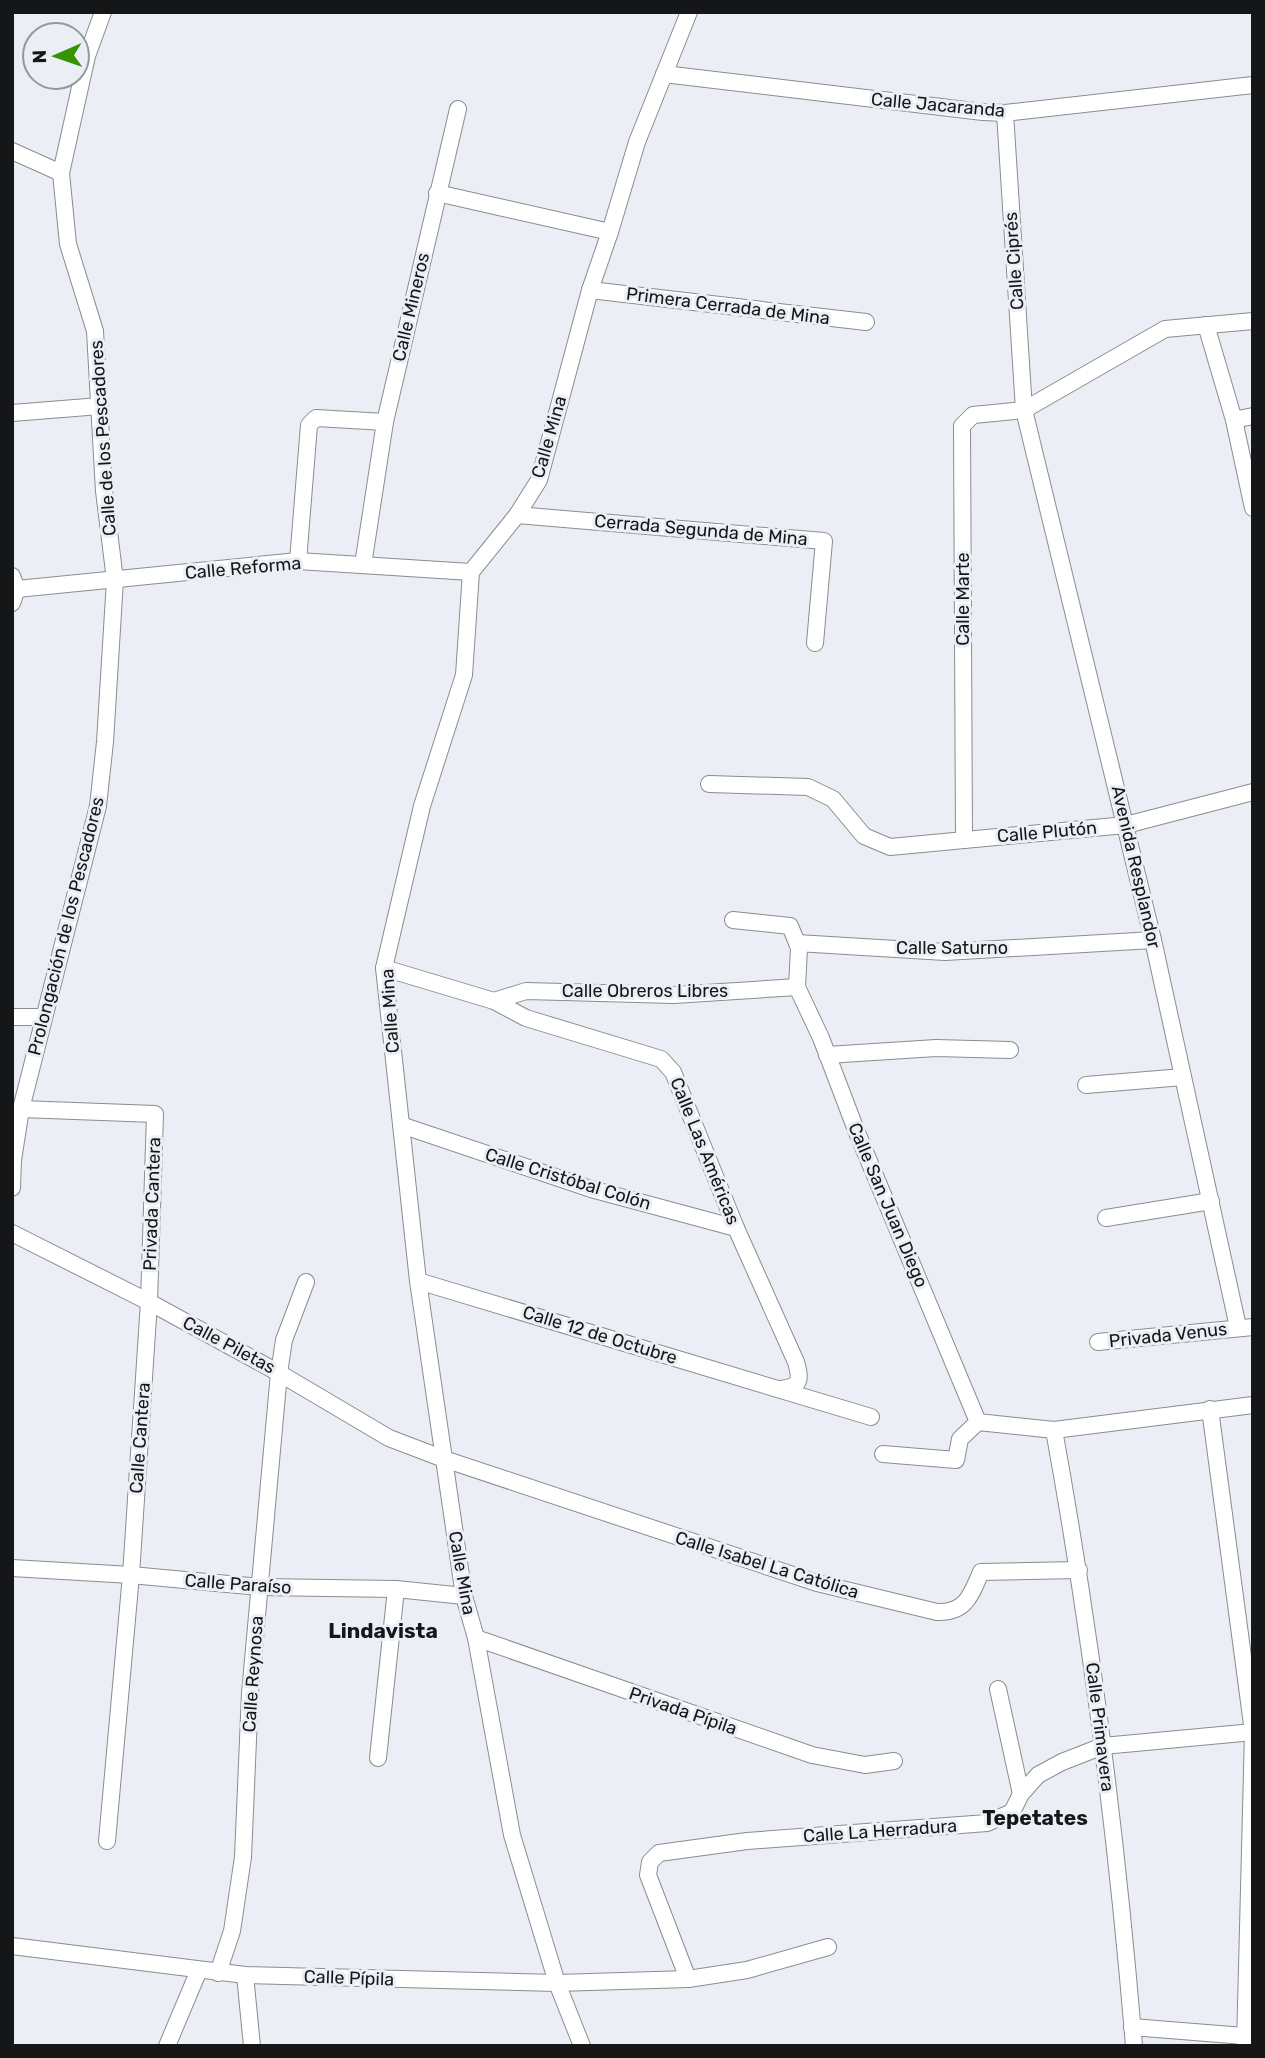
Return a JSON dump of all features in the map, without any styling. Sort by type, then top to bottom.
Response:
[{"type":"street","name":"Calle de los Pescadores","points":[[103,12],[88,56],[61,173],[68,244],[95,331],[104,491],[116,580]]},
{"type":"street","name":"Calle Mina","points":[[582,2046],[557,1983],[512,1835],[476,1638],[464,1596],[418,1281],[384,968],[422,806],[464,675],[471,572],[517,515],[539,480],[590,290],[637,142],[689,12]]},
{"type":"street","name":"Calle Jacaranda","points":[[664,74],[1004,113],[1253,85]]},
{"type":"street","name":"Calle Mineros","points":[[363,565],[384,422],[458,109]]},
{"type":"street","name":"Calle Ciprés","points":[[1004,113],[1024,410]]},
{"type":"street","points":[[12,151],[61,173]]},
{"type":"street","points":[[437,193],[610,232]]},
{"type":"street","name":"Primera Cerrada de Mina","points":[[590,290],[866,322]]},
{"type":"street","points":[[1024,410],[1165,329],[1253,321]]},
{"type":"street","points":[[1206,325],[1234,420],[1252,504]]},
{"type":"street","points":[[12,412],[100,406]]},
{"type":"street","name":"Avenida Resplandor","points":[[1024,410],[1126,825],[1211,1202],[1245,1327]]},
{"type":"street","name":"Calle Marte","points":[[964,840],[962,426],[973,415],[1024,410]]},
{"type":"street","points":[[1234,420],[1253,416]]},
{"type":"street","points":[[298,561],[309,425],[316,418],[384,422]]},
{"type":"street","name":"Cerrada Segunda de Mina","points":[[517,515],[824,541],[815,643]]},
{"type":"street","name":"Calle Reforma","points":[[14,589],[298,561],[471,572]]},
{"type":"street","name":"Prolongación de los Pescadores","points":[[12,1188],[13,1160],[21,1109],[98,806],[116,580]]},
{"type":"street","points":[[709,784],[808,786],[833,799],[864,836],[890,847],[964,840]]},
{"type":"street","name":"Calle Plutón","points":[[964,840],[1126,825],[1253,792]]},
{"type":"street","points":[[733,920],[790,926],[799,948],[797,987]]},
{"type":"street","name":"Calle Saturno","points":[[797,943],[945,951],[1153,940]]},
{"type":"street","name":"Calle Las Américas","points":[[384,968],[494,1001],[526,1018],[661,1059],[673,1072],[798,1371],[797,1383],[793,1387],[781,1389]]},
{"type":"street","name":"Calle Obreros Libres","points":[[494,1001],[526,991],[674,995],[797,987]]},
{"type":"street","name":"Calle San Juan Diego","points":[[797,987],[978,1422]]},
{"type":"street","points":[[12,1017],[43,1017]]},
{"type":"street","points":[[827,1055],[936,1048],[1010,1050]]},
{"type":"street","points":[[1086,1085],[1183,1077]]},
{"type":"street","name":"Privada Cantera","points":[[21,1109],[155,1114],[149,1302]]},
{"type":"street","name":"Calle Cristóbal Colón","points":[[401,1125],[591,1189],[736,1228]]},
{"type":"street","points":[[1106,1218],[1211,1202]]},
{"type":"street","name":"Calle Piletas","points":[[12,1233],[149,1302],[279,1373],[389,1438],[444,1459]]},
{"type":"street","name":"Calle 12 de Octubre","points":[[418,1281],[871,1417]]},
{"type":"street","name":"Calle Reynosa","points":[[218,1973],[232,1930],[243,1857],[250,1693],[279,1373],[284,1340],[306,1282]]},
{"type":"street","name":"Calle Cantera","points":[[131,1575],[149,1302]]},
{"type":"street","name":"Privada Venus","points":[[1098,1342],[1245,1327]]},
{"type":"street","points":[[883,1454],[956,1460],[960,1439],[978,1422],[1054,1430],[1253,1405]]},
{"type":"street","points":[[1132,2027],[1245,2041],[1253,1732],[1210,1409]]},
{"type":"street","name":"Calle Primavera","points":[[1054,1430],[1079,1570],[1103,1746],[1134,2046]]},
{"type":"street","name":"Calle Isabel La Católica","points":[[444,1459],[817,1584],[937,1612],[949,1613],[969,1601],[981,1573],[1079,1570]]},
{"type":"street","name":"Calle Paraíso","points":[[12,1568],[131,1575],[260,1587],[396,1589],[464,1596]]},
{"type":"street","points":[[107,1841],[131,1575]]},
{"type":"street","points":[[378,1758],[396,1589]]},
{"type":"street","name":"Privada Pípila","points":[[476,1638],[812,1755],[865,1765],[894,1761]]},
{"type":"street","points":[[998,1689],[1021,1794]]},
{"type":"street","name":"Calle La Herradura","points":[[688,1979],[648,1875],[650,1862],[659,1853],[747,1841],[987,1823],[1012,1812],[1021,1794],[1038,1775],[1103,1746],[1253,1732]]},
{"type":"street","name":"Calle Pípila","points":[[12,1947],[245,1975],[557,1983],[688,1979]]},
{"type":"street","points":[[688,1979],[747,1970],[828,1947]]},
{"type":"street","points":[[167,2046],[199,1970]]},
{"type":"street","points":[[245,1975],[252,2046]]},
{"type":"district","name":"Lindavista","points":[[383,1630]]},
{"type":"district","name":"Tepetates","points":[[1035,1817]]}]
